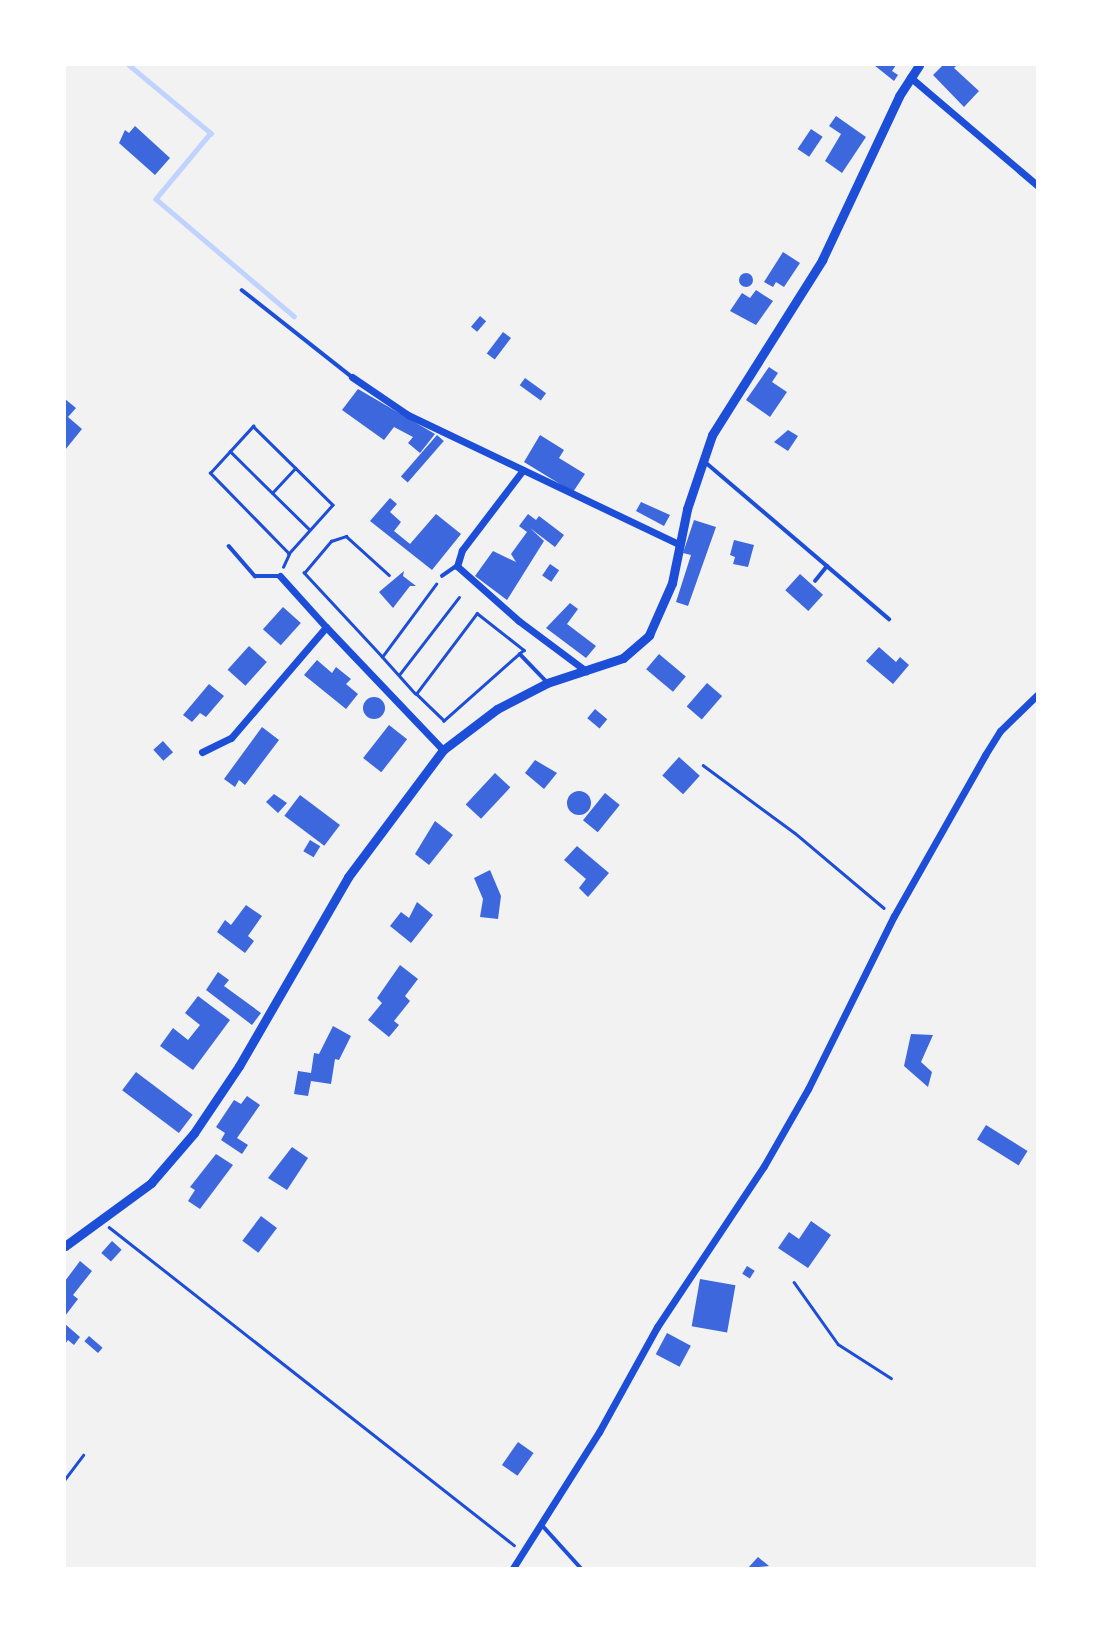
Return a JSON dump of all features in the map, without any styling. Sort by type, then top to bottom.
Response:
[{"type":"street","points":[[65,1247],[150,1183],[194,1133],[239,1066],[348,877],[443,750],[497,709],[547,683],[623,658],[649,635],[672,583],[679,544],[702,459],[822,260],[910,77],[919,65]]},
{"type":"street","points":[[910,77],[1037,186]]},
{"type":"street","points":[[352,377],[408,415],[679,544]]},
{"type":"street","points":[[523,470],[462,550],[457,566],[519,621],[586,671]]},
{"type":"street","points":[[280,576],[443,750]]},
{"type":"street","points":[[202,751],[231,738],[326,627]]},
{"type":"street","points":[[513,1568],[599,1432],[657,1327],[764,1166],[808,1089],[894,916],[1000,730],[1037,695]]},
{"type":"lane","points":[[242,290],[352,377]]},
{"type":"lane","points":[[702,459],[889,619]]},
{"type":"lane","points":[[229,546],[255,576],[280,576]]},
{"type":"lane","points":[[442,576],[457,566]]},
{"type":"lane","points":[[815,581],[827,566]]},
{"type":"lane","points":[[520,654],[547,683]]},
{"type":"lane","points":[[541,1524],[581,1568]]},
{"type":"path","points":[[253,426],[333,505],[289,554],[210,473],[230,451],[253,426]]},
{"type":"path","points":[[230,451],[310,530]]},
{"type":"path","points":[[272,493],[295,468]]},
{"type":"path","points":[[389,575],[346,536],[331,541],[304,573],[416,694],[444,721],[524,650],[477,613],[416,694]]},
{"type":"path","points":[[382,657],[442,576]]},
{"type":"path","points":[[399,676],[459,597]]},
{"type":"path","points":[[703,765],[795,832],[894,916]]},
{"type":"path","points":[[102,1221],[522,1552]]},
{"type":"path","points":[[794,1282],[838,1344],[891,1378]]},
{"type":"path","points":[[65,1479],[83,1455]]},
{"type":"building","points":[[874,65],[896,65],[892,71],[898,75],[894,81]]},
{"type":"building","points":[[943,65],[957,65],[954,68],[979,91],[964,107],[933,75]]},
{"type":"building","points":[[836,116],[866,137],[842,173],[825,161],[841,134],[829,126]]},
{"type":"building","points":[[135,126],[170,158],[155,175],[119,143],[125,130],[129,133]]},
{"type":"building","points":[[811,129],[823,137],[809,157],[798,149]]},
{"type":"building","points":[[783,252],[800,263],[784,287],[776,282],[773,287],[764,282]]},
{"type":"building","points":[[746,273],[751,275],[751,285],[746,287],[741,285],[739,280],[741,275]]},
{"type":"building","points":[[756,290],[773,301],[756,325],[730,311],[742,293],[750,298]]},
{"type":"building","points":[[480,316],[486,321],[477,332],[471,327]]},
{"type":"building","points":[[503,332],[511,338],[495,360],[487,354]]},
{"type":"building","points":[[769,367],[778,373],[772,382],[787,392],[770,417],[746,400]]},
{"type":"building","points":[[525,378],[546,393],[541,401],[520,385]]},
{"type":"building","points":[[358,389],[435,434],[420,453],[408,443],[413,437],[394,427],[384,440],[342,410]]},
{"type":"building","points":[[65,399],[76,408],[68,417],[82,429],[65,450]]},
{"type":"building","points":[[788,430],[798,436],[788,451],[774,442]]},
{"type":"building","points":[[437,435],[444,441],[408,482],[401,477]]},
{"type":"building","points":[[540,435],[564,450],[559,458],[585,474],[573,492],[524,462]]},
{"type":"building","points":[[390,498],[397,504],[390,512],[401,522],[394,531],[410,544],[436,514],[461,534],[432,570],[370,521]]},
{"type":"building","points":[[641,502],[670,515],[664,526],[636,511]]},
{"type":"building","points":[[528,514],[536,520],[539,516],[564,535],[555,547],[530,528],[544,541],[507,600],[475,576],[493,551],[516,562],[511,554],[527,532],[519,526]]},
{"type":"building","points":[[694,520],[716,527],[688,606],[676,602],[691,555],[683,553]]},
{"type":"building","points":[[734,540],[754,545],[748,567],[733,564],[735,557],[730,555]]},
{"type":"building","points":[[550,564],[559,570],[551,582],[542,576]]},
{"type":"building","points":[[404,571],[403,576],[416,586],[410,586],[393,608],[379,592]]},
{"type":"building","points":[[800,574],[823,595],[808,611],[785,590]]},
{"type":"building","points":[[570,603],[578,609],[567,624],[596,646],[586,658],[546,628]]},
{"type":"building","points":[[283,607],[301,623],[281,645],[263,629]]},
{"type":"building","points":[[249,646],[267,662],[245,686],[228,670]]},
{"type":"building","points":[[879,647],[896,662],[900,657],[909,665],[893,684],[866,661]]},
{"type":"building","points":[[659,654],[686,676],[673,692],[646,669]]},
{"type":"building","points":[[317,660],[332,673],[336,667],[351,679],[346,684],[358,694],[346,709],[304,675]]},
{"type":"building","points":[[707,683],[722,696],[702,720],[687,706]]},
{"type":"building","points":[[209,684],[224,696],[206,717],[200,713],[192,722],[183,715]]},
{"type":"building","points":[[374,697],[382,700],[385,708],[382,716],[374,719],[366,716],[363,708],[366,700]]},
{"type":"building","points":[[595,709],[607,719],[600,728],[587,718]]},
{"type":"building","points":[[389,725],[407,739],[381,772],[363,758]]},
{"type":"building","points":[[262,727],[279,740],[245,785],[239,780],[235,787],[224,779]]},
{"type":"building","points":[[163,741],[173,752],[163,761],[153,750]]},
{"type":"building","points":[[679,757],[700,776],[683,794],[662,776]]},
{"type":"building","points":[[535,760],[557,773],[544,789],[525,773]]},
{"type":"building","points":[[495,773],[510,787],[481,819],[466,804]]},
{"type":"building","points":[[579,791],[590,798],[591,803],[584,814],[579,815],[568,808],[567,803],[574,792]]},
{"type":"building","points":[[605,793],[620,805],[598,832],[583,820]]},
{"type":"building","points":[[274,794],[287,803],[278,813],[266,802]]},
{"type":"building","points":[[300,795],[340,825],[324,846],[284,816]]},
{"type":"building","points":[[435,821],[453,835],[429,865],[415,854]]},
{"type":"building","points":[[310,840],[320,846],[314,857],[303,851]]},
{"type":"building","points":[[577,846],[609,873],[588,897],[579,888],[586,879],[564,860]]},
{"type":"building","points":[[490,870],[501,896],[498,919],[480,917],[483,899],[474,878]]},
{"type":"building","points":[[417,902],[433,915],[411,943],[390,926],[401,912],[409,918]]},
{"type":"building","points":[[246,905],[262,916],[248,936],[254,941],[245,953],[217,932],[225,920],[231,925]]},
{"type":"building","points":[[400,965],[418,979],[405,996],[410,1001],[394,1021],[399,1025],[389,1037],[368,1020],[382,1003],[377,998]]},
{"type":"building","points":[[218,972],[229,980],[224,986],[261,1013],[252,1025],[206,990]]},
{"type":"building","points":[[198,996],[230,1020],[193,1070],[160,1046],[173,1028],[188,1040],[200,1025],[185,1013]]},
{"type":"building","points":[[333,1026],[351,1036],[339,1060],[335,1059],[331,1084],[311,1081],[308,1096],[294,1094],[298,1071],[311,1073],[314,1053],[319,1054]]},
{"type":"building","points":[[911,1034],[933,1035],[921,1062],[932,1072],[928,1087],[904,1066]]},
{"type":"building","points":[[136,1072],[193,1115],[179,1133],[122,1090]]},
{"type":"building","points":[[247,1096],[260,1105],[237,1138],[248,1145],[242,1154],[221,1140],[225,1133],[216,1127],[234,1100],[241,1104]]},
{"type":"building","points":[[986,1125],[1028,1151],[1019,1165],[977,1139]]},
{"type":"building","points":[[292,1147],[308,1158],[287,1190],[268,1178]]},
{"type":"building","points":[[216,1154],[233,1165],[200,1209],[188,1201],[195,1190],[190,1187]]},
{"type":"building","points":[[261,1216],[277,1228],[258,1253],[242,1241]]},
{"type":"building","points":[[811,1221],[831,1235],[808,1268],[778,1248],[789,1232],[799,1239]]},
{"type":"building","points":[[112,1241],[122,1250],[111,1262],[101,1253]]},
{"type":"building","points":[[80,1261],[92,1271],[73,1295],[78,1299],[65,1316],[65,1281]]},
{"type":"building","points":[[747,1266],[755,1271],[750,1278],[742,1274]]},
{"type":"building","points":[[700,1279],[735,1285],[727,1333],[692,1326]]},
{"type":"building","points":[[65,1324],[80,1337],[74,1345],[68,1340],[65,1344]]},
{"type":"building","points":[[667,1333],[691,1346],[680,1367],[656,1354]]},
{"type":"building","points":[[89,1336],[103,1348],[98,1353],[84,1341]]},
{"type":"building","points":[[518,1442],[534,1453],[518,1476],[502,1465]]},
{"type":"building","points":[[758,1557],[769,1566],[748,1568]]},
{"type":"waterway","points":[[129,65],[211,133],[156,199],[294,316]]}]
